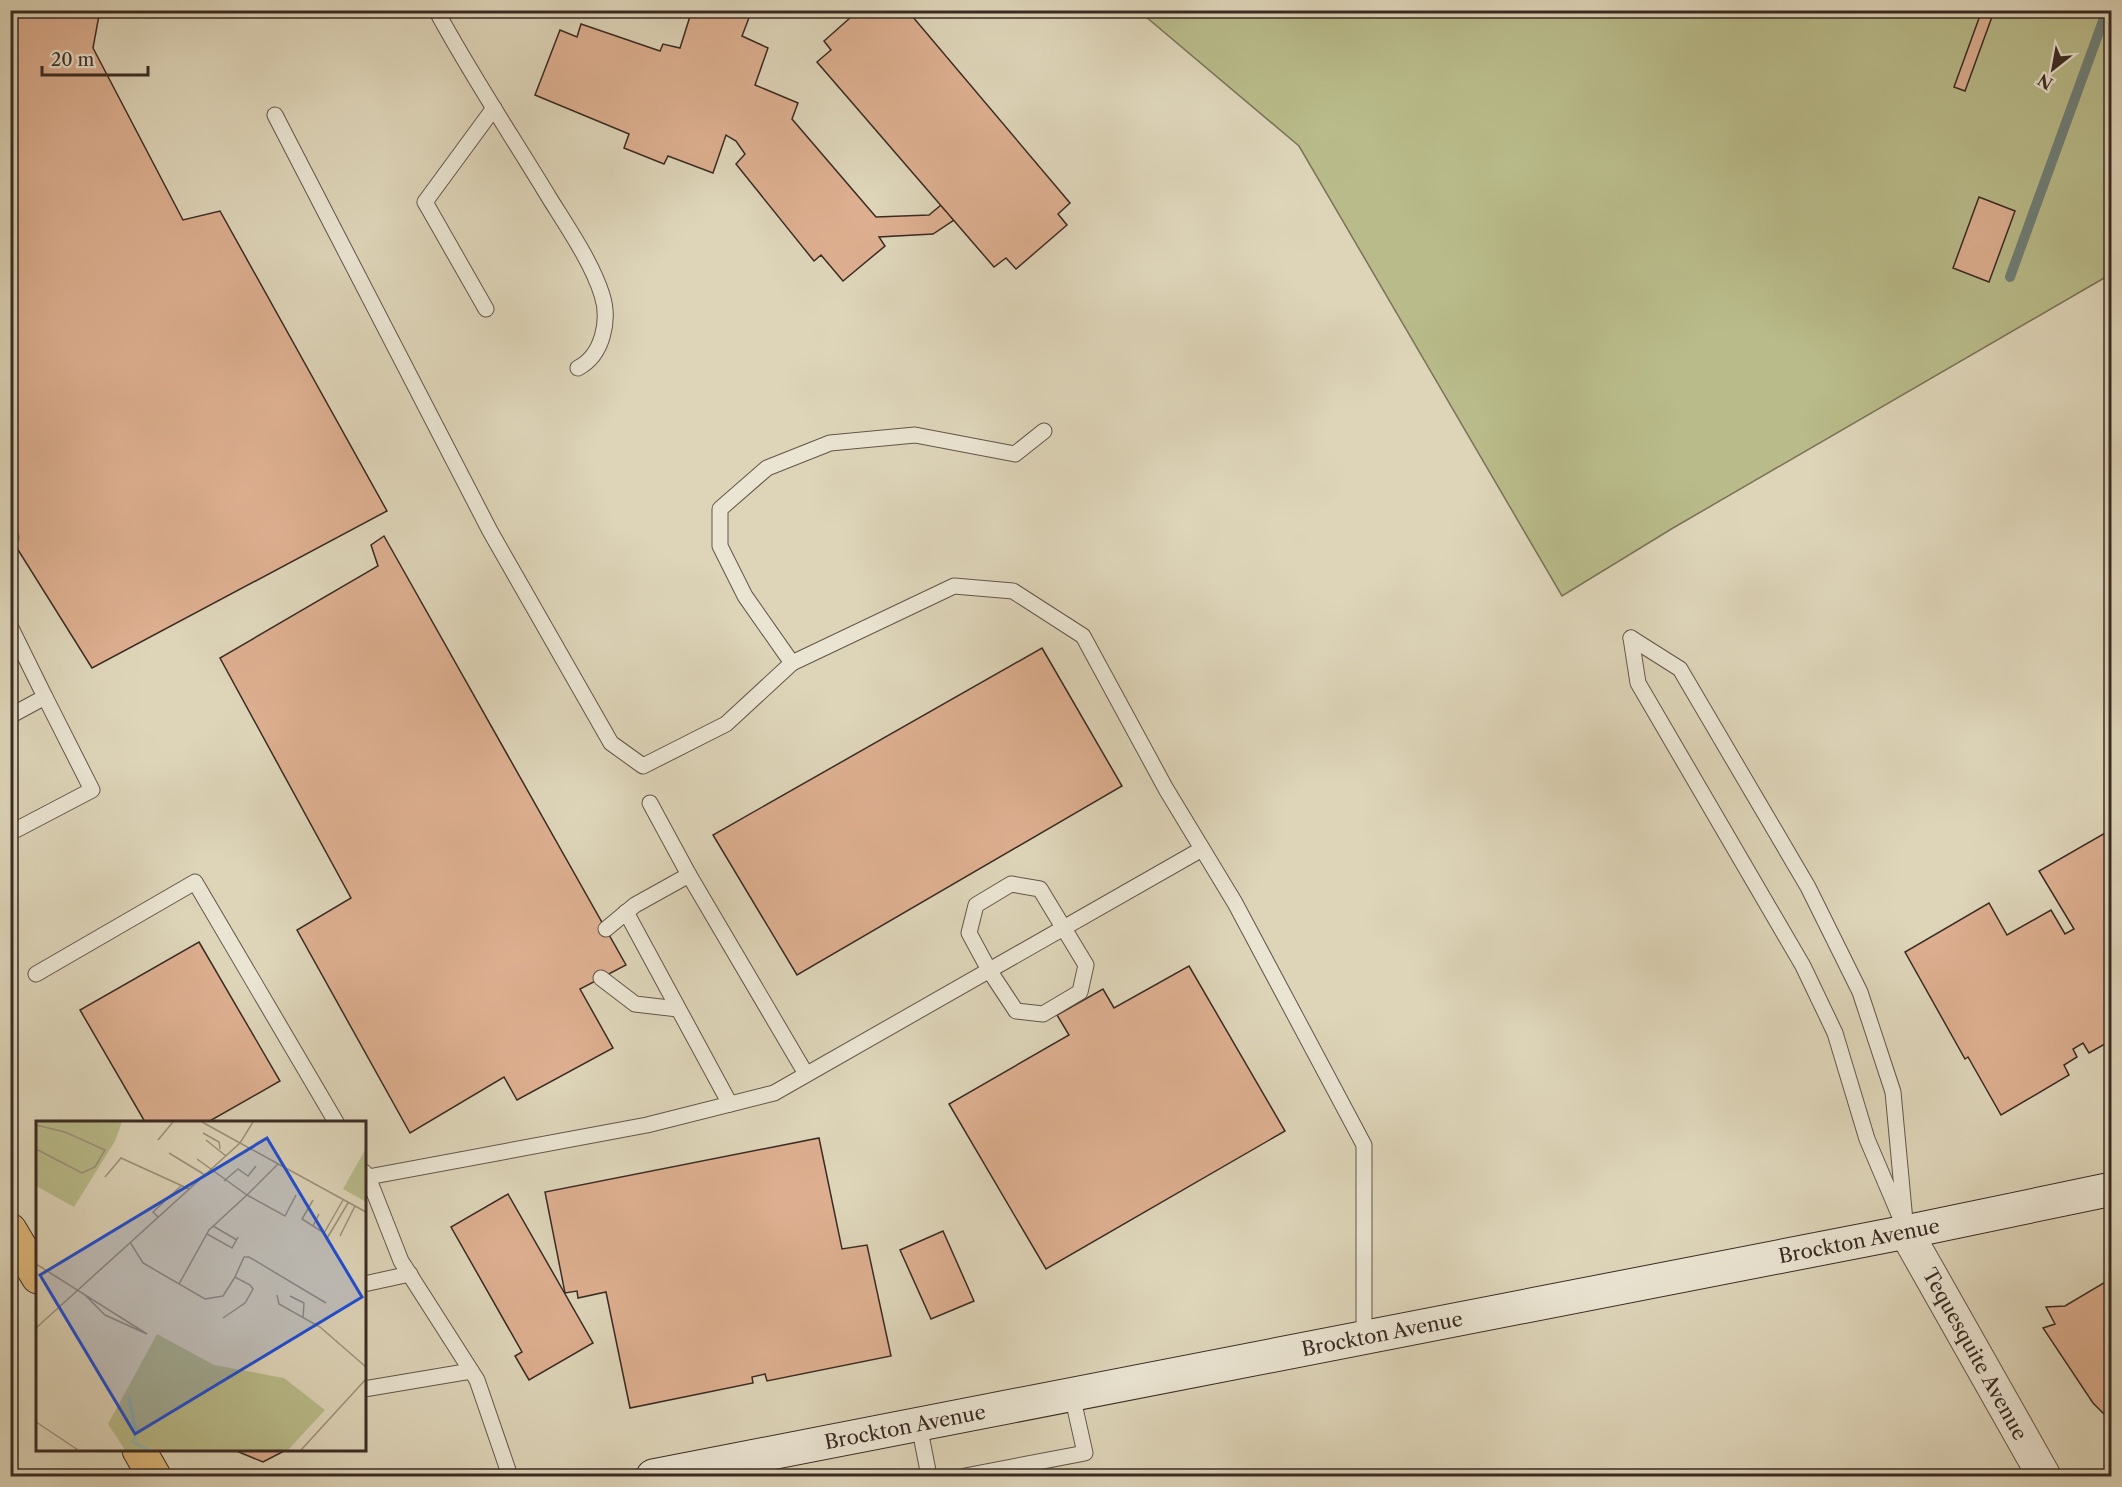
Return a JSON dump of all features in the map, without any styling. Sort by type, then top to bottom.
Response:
[{"type":"main road","name":"Brockton Avenue","points":[[653,1476],[750,1468],[919,1425],[1906,1232],[2112,1189]]},
{"type":"main road","points":[[10,1230],[35,1268]]},
{"type":"main road","name":"Tequesquite Avenue","points":[[1906,1232],[2044,1476]]},
{"type":"main road","points":[[140,1451],[154,1476]]},
{"type":"lane","points":[[436,10],[573,237],[603,296],[605,326],[598,349],[585,364],[578,368]]},
{"type":"lane","points":[[486,309],[425,202],[494,108]]},
{"type":"lane","points":[[274,115],[490,531],[611,743],[643,766],[726,724],[792,663],[954,586],[1013,591],[1083,636],[1166,789],[1235,903],[1364,1145],[1364,1338]]},
{"type":"lane","points":[[792,663],[745,596],[720,546],[720,509],[767,468],[830,443],[915,435],[1015,454],[1044,430]]},
{"type":"lane","points":[[10,626],[92,790],[10,833]]},
{"type":"lane","points":[[1631,638],[1680,669],[1808,887],[1860,992],[1893,1092],[1906,1232],[1867,1139],[1836,1033],[1803,966],[1638,683],[1631,638]]},
{"type":"lane","points":[[10,716],[45,697]]},
{"type":"lane","points":[[650,803],[689,875],[806,1074]]},
{"type":"lane","points":[[510,1476],[498,1437],[471,1371],[401,1261],[366,1176],[647,1125],[774,1093],[1202,849]]},
{"type":"lane","points":[[606,930],[626,912],[654,893],[689,875]]},
{"type":"lane","points":[[36,974],[195,882],[335,1121]]},
{"type":"lane","points":[[1011,884],[1040,890],[1065,927],[1086,965],[1080,992],[1043,1014],[1016,1011],[989,970],[969,933],[976,905],[1011,884]]},
{"type":"lane","points":[[626,912],[730,1104]]},
{"type":"lane","points":[[601,978],[635,1004],[678,1009]]},
{"type":"lane","points":[[366,1284],[410,1274]]},
{"type":"lane","points":[[366,1389],[471,1371]]},
{"type":"lane","points":[[965,1476],[1085,1453],[1072,1395]]},
{"type":"lane","points":[[919,1425],[929,1476]]},
{"type":"green space","points":[[1139,11],[2111,11],[2111,274],[1673,528],[1562,596],[1299,146]]},
{"type":"building","points":[[10,10],[100,10],[93,48],[183,220],[220,211],[387,511],[92,668],[10,537]]},
{"type":"building","points":[[692,10],[752,10],[742,36],[768,48],[755,85],[798,103],[792,119],[876,217],[929,215],[941,205],[954,220],[933,234],[879,237],[885,246],[843,281],[821,255],[814,261],[736,164],[745,154],[736,141],[726,135],[713,173],[668,156],[664,164],[624,148],[629,134],[535,95],[560,30],[577,37],[581,24],[660,51],[663,44],[680,48]]},
{"type":"building","points":[[859,10],[907,10],[1070,203],[1058,214],[1067,225],[1016,269],[1006,258],[994,267],[817,62],[831,50],[824,41]]},
{"type":"building","points":[[1982,10],[1993,14],[1965,91],[1954,87]]},
{"type":"building","points":[[1979,197],[2015,211],[1989,282],[1953,268]]},
{"type":"building","points":[[384,536],[626,965],[580,989],[613,1048],[517,1100],[504,1077],[410,1133],[297,930],[351,898],[220,658],[378,566],[371,545]]},
{"type":"building","points":[[1042,648],[1122,786],[797,975],[713,835]]},
{"type":"building","points":[[2112,829],[2112,1040],[2089,1053],[2083,1043],[2073,1049],[2077,1057],[2064,1065],[2069,1075],[2001,1115],[1968,1057],[1965,1059],[1905,952],[1989,903],[2007,935],[2051,910],[2065,934],[2074,929],[2039,871]]},
{"type":"building","points":[[199,942],[280,1081],[210,1121],[144,1121],[80,1010]]},
{"type":"building","points":[[1189,966],[1285,1131],[1046,1269],[949,1104],[1069,1035],[1057,1015],[1103,989],[1114,1008]]},
{"type":"building","points":[[819,1138],[842,1249],[867,1245],[891,1356],[767,1381],[765,1374],[752,1377],[753,1383],[630,1408],[606,1292],[578,1298],[577,1291],[565,1293],[545,1192]]},
{"type":"building","points":[[508,1194],[593,1343],[529,1380],[515,1356],[522,1352],[451,1227]]},
{"type":"building","points":[[943,1231],[974,1301],[931,1319],[900,1250]]},
{"type":"building","points":[[2112,1278],[2112,1422],[2093,1403],[2043,1328],[2055,1324],[2046,1307],[2065,1306]]},
{"type":"building","points":[[236,1451],[284,1451],[263,1462]]},
{"type":"waterway","points":[[2010,277],[2107,10]]}]
